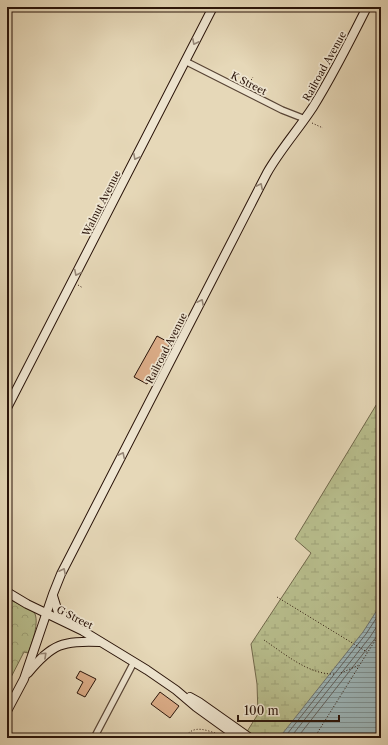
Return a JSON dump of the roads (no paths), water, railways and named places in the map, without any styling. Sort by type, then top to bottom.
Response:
[{"type":"main road","name":"Walnut Avenue","points":[[7,408],[182,59],[213,7]]},
{"type":"main road","name":"Railroad Avenue","points":[[7,711],[24,679],[52,594],[65,567],[267,173],[281,150],[305,119],[334,71],[367,7]]},
{"type":"main road","name":"G Street","points":[[7,592],[46,614],[83,631],[134,662],[197,705]]},
{"type":"main road","points":[[52,594],[58,612],[83,631]]},
{"type":"main road","points":[[24,679],[42,657],[50,650],[62,644],[77,641],[101,642]]},
{"type":"main road","points":[[197,705],[239,738]]},
{"type":"main road","points":[[197,705],[250,738]]},
{"type":"street","name":"K Street","points":[[182,59],[282,110],[305,119]]},
{"type":"street","points":[[94,738],[134,662]]},
{"type":"water","points":[[381,604],[381,738],[279,738],[363,632]]}]
